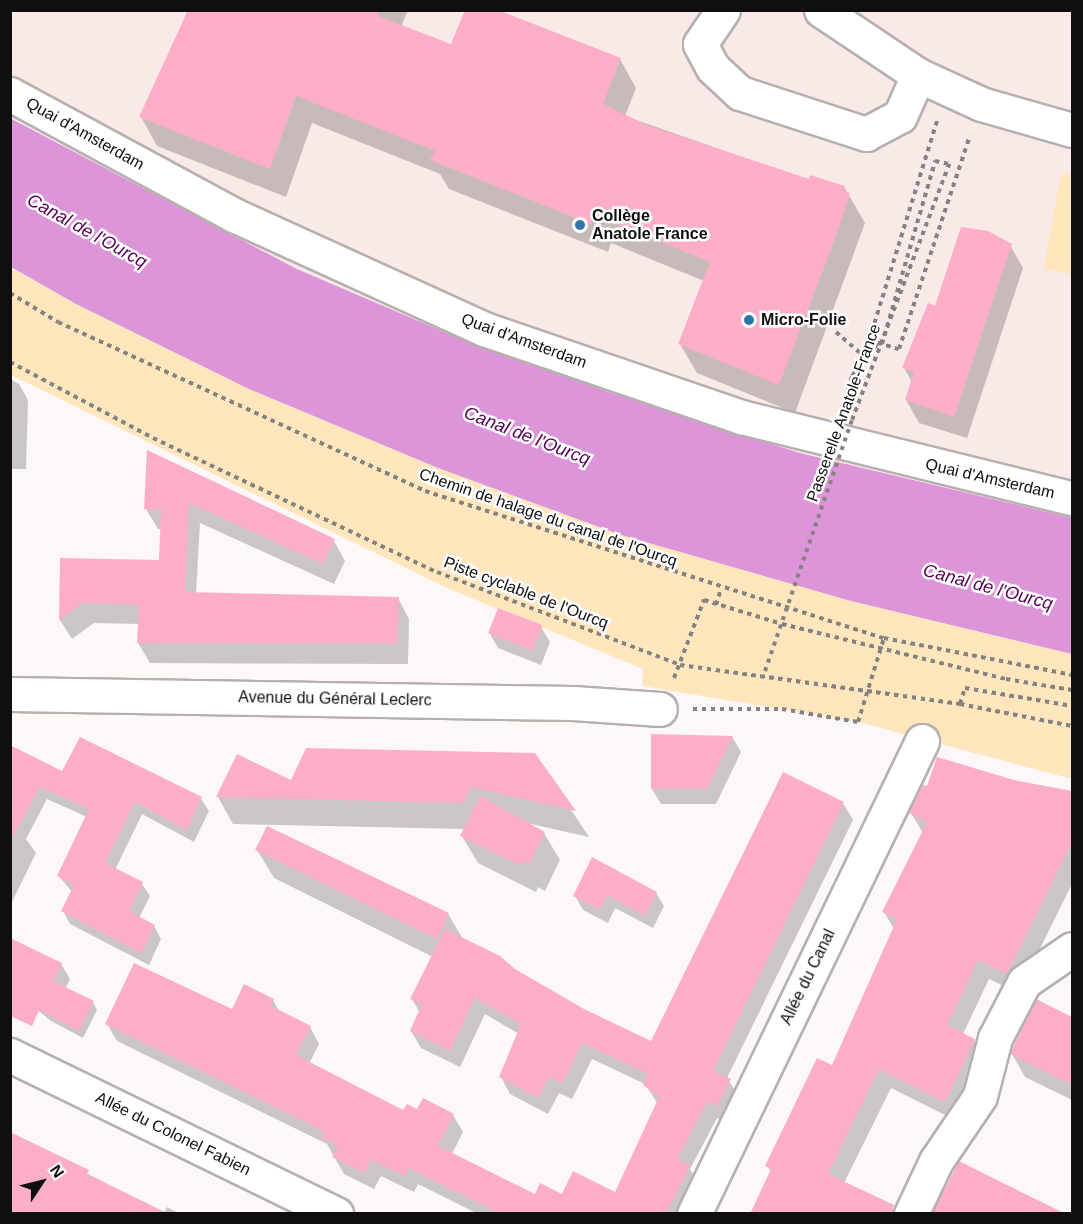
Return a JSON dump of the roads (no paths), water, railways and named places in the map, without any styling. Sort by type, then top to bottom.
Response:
[{"type":"street","points":[[723,10],[700,44],[713,68],[740,93],[866,134],[900,116],[918,75]]},
{"type":"street","points":[[821,10],[918,75],[981,104],[1072,130]]},
{"type":"street","name":"Quai d'Amsterdam","points":[[10,94],[234,215],[484,328],[741,417],[1072,498]]},
{"type":"street","name":"Avenue du Général Leclerc","points":[[10,694],[573,703],[660,710]]},
{"type":"street","name":"Allée du Canal","points":[[694,1214],[922,741]]},
{"type":"street","points":[[911,1214],[936,1161],[980,1096],[995,1038],[1024,982],[1072,950]]},
{"type":"street","name":"Allée du Colonel Fabien","points":[[10,1055],[336,1214]]},
{"type":"water","name":"Canal de l'Ourcq","points":[[10,118],[297,269],[449,334],[605,391],[800,453],[1072,518],[1072,654],[851,601],[621,535],[438,468],[249,389],[76,304],[11,267]]},
{"type":"place","name":"Collège Anatole France","points":[[580,225]]},
{"type":"place","name":"Micro-Folie","points":[[749,320]]}]
